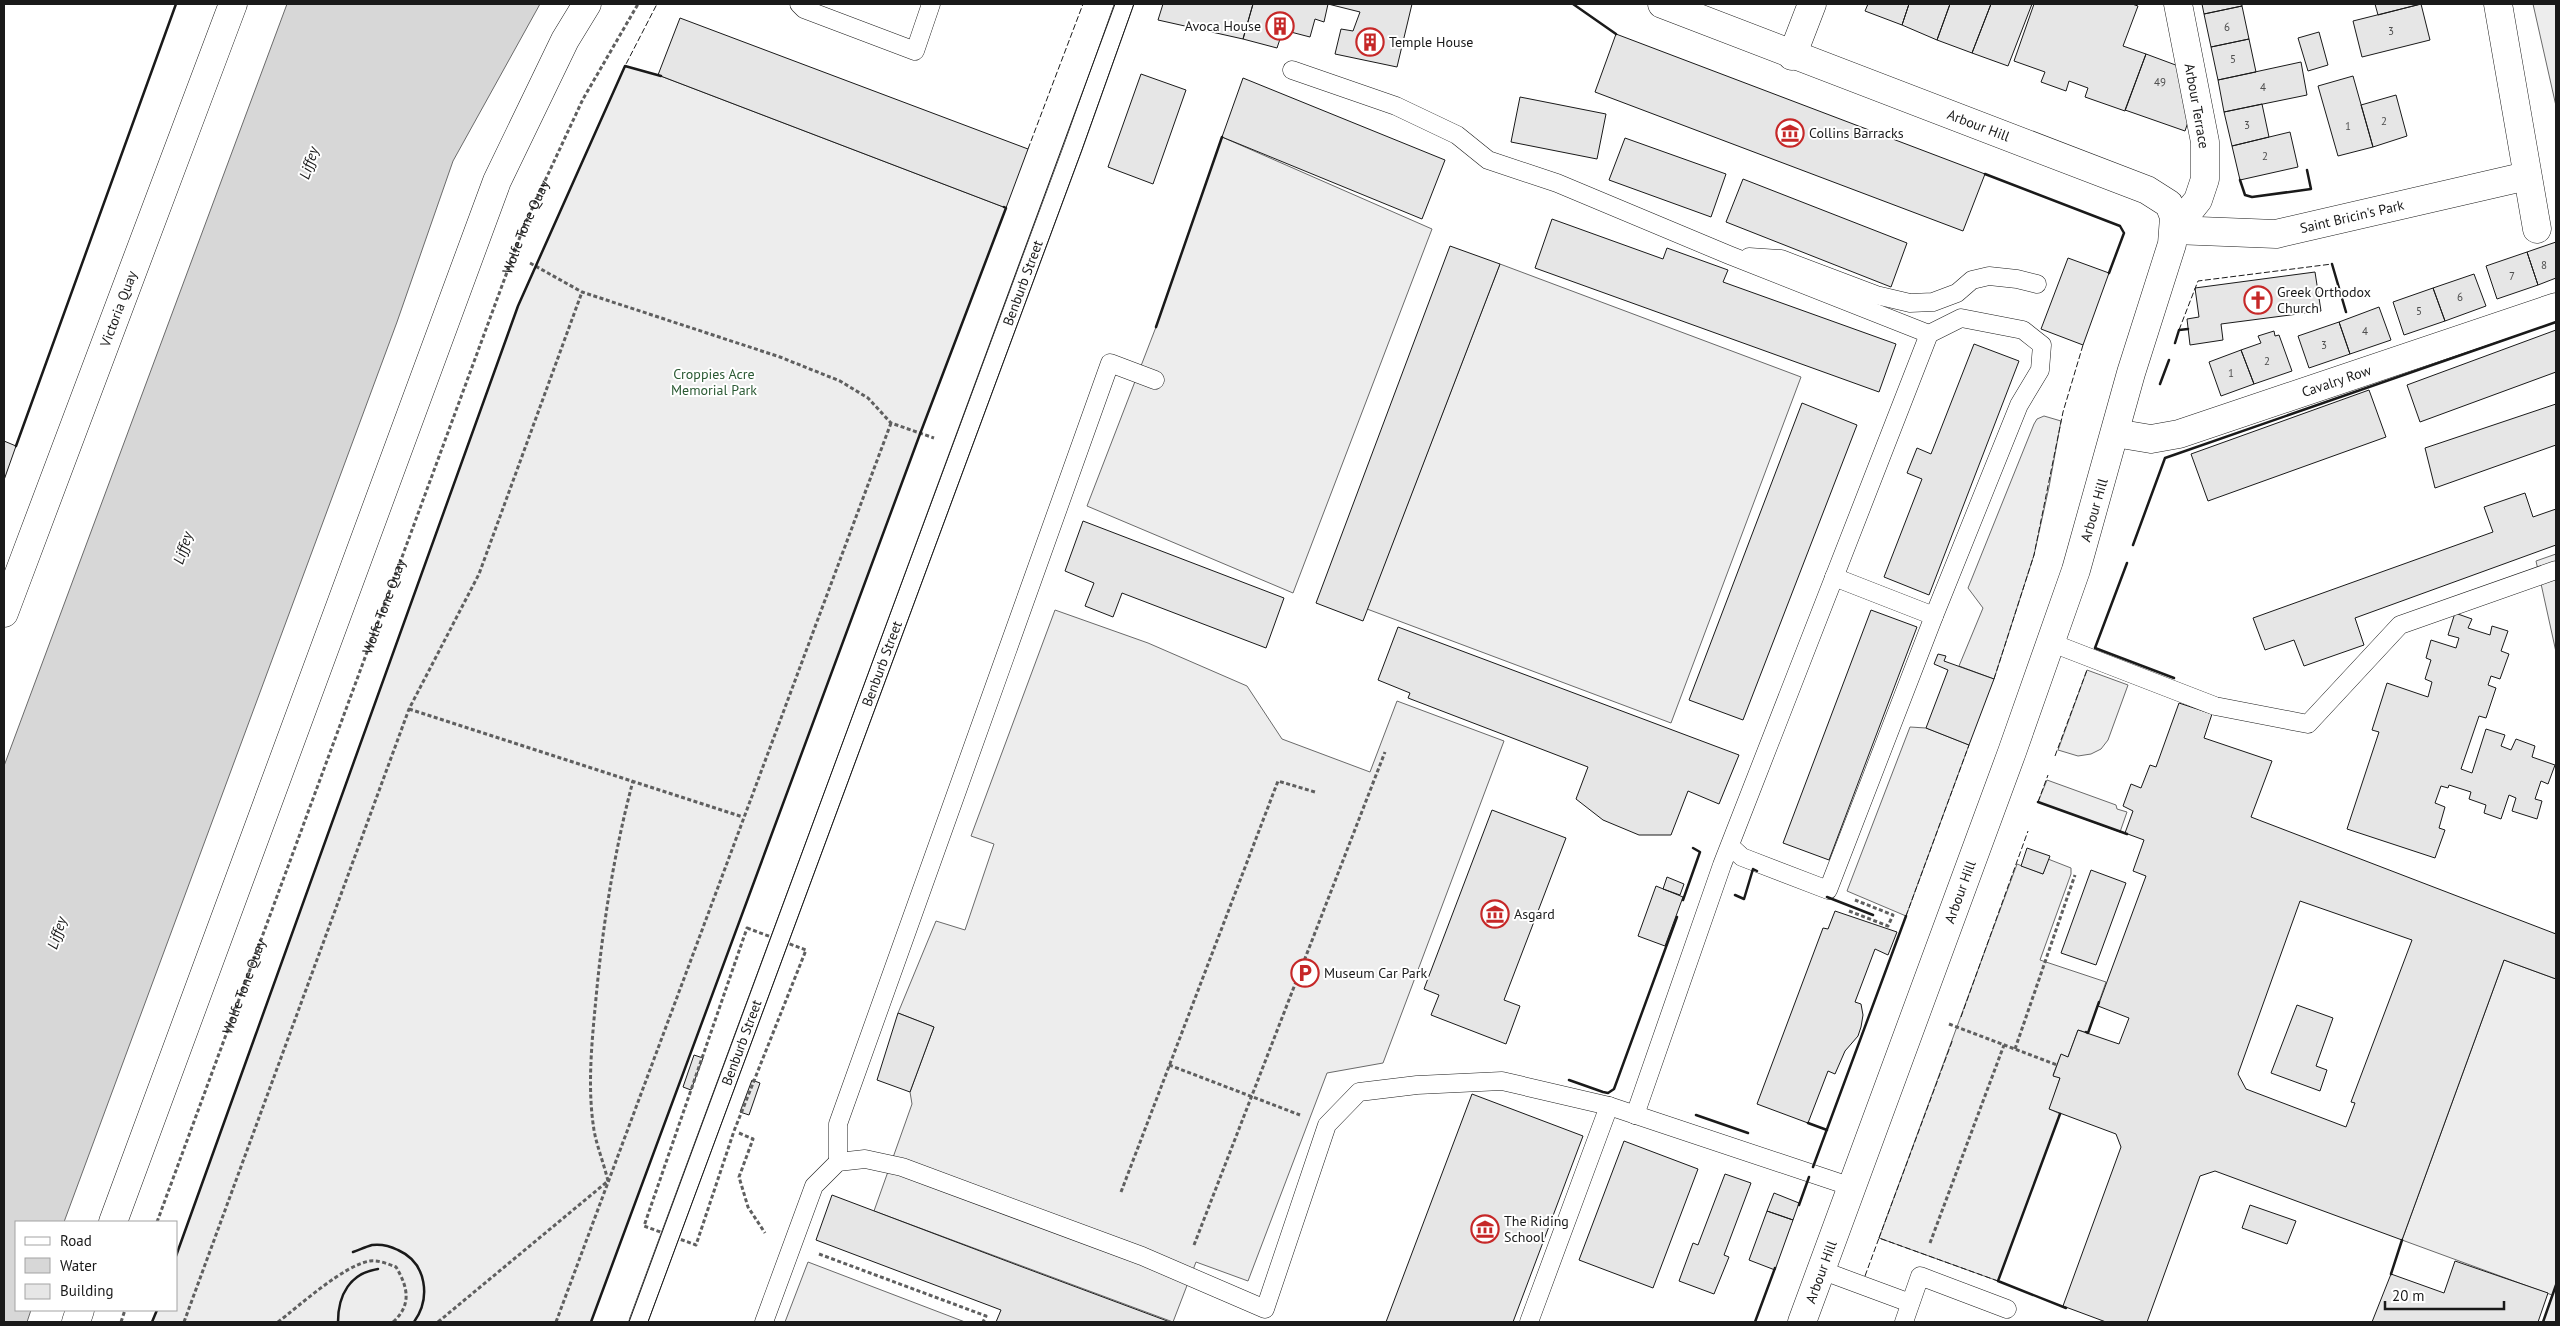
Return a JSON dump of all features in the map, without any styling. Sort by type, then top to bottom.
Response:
[{"type":"street","name":"Victoria Quay","points":[[4,613],[233,4]]},
{"type":"street","points":[[112,1221],[494,190],[565,40],[587,4]]},
{"type":"street","name":"Arbour Hill","points":[[1662,4],[1792,56],[2147,190],[2169,204],[2174,217],[2172,244],[2131,373],[2076,570],[2052,643],[1802,1322]]},
{"type":"street","points":[[1792,56],[1812,4]]},
{"type":"street","name":"Arbour Terrace","points":[[2174,230],[2198,200],[2205,179],[2205,142],[2178,4]]},
{"type":"street","points":[[2498,4],[2537,229]]},
{"type":"street","name":"Saint Bricin's Park","points":[[2174,230],[2276,234],[2527,176]]},
{"type":"street","name":"Cavalry Row","points":[[2115,434],[2151,439],[2179,434],[2556,307]]},
{"type":"lane","points":[[799,4],[804,9],[915,51],[931,4]]},
{"type":"lane","name":"Benburb Street","points":[[638,1322],[1074,147],[1124,4]]},
{"type":"lane","points":[[1292,70],[1396,106],[1457,135],[1488,160],[1557,183],[1729,255],[1929,334]]},
{"type":"lane","points":[[1729,255],[1781,259],[1876,295],[1910,303],[1933,302],[1957,293],[1972,280],[1989,276],[2017,278],[2037,284]]},
{"type":"lane","points":[[1635,1115],[1730,846],[1929,334],[1961,318],[2023,330],[2042,345],[2040,370],[2019,405],[1934,616],[1828,890],[1742,857],[1730,846]]},
{"type":"lane","points":[[838,1162],[838,1124],[1110,363],[1155,380]]},
{"type":"lane","points":[[2052,643],[2215,706],[2308,724],[2400,625],[2556,570]]},
{"type":"lane","points":[[1834,577],[1934,616]]},
{"type":"lane","points":[[764,1322],[814,1186],[838,1162],[865,1159],[902,1167],[1142,1256],[1265,1309],[1327,1125],[1359,1092],[1417,1085],[1502,1081],[1609,1106],[1852,1188]]},
{"type":"lane","points":[[1529,1322],[1609,1106]]},
{"type":"lane","points":[[1821,1270],[1910,1303]]},
{"type":"lane","points":[[1904,1322],[1920,1276],[2007,1308]]},
{"type":"path","name":"Wolfe Tone Quay","points":[[157,1221],[524,226],[583,99],[638,4]]},
{"type":"path","points":[[530,263],[582,292],[780,357],[840,380],[868,398],[891,423],[936,439]]},
{"type":"path","points":[[184,1322],[409,709],[479,574],[582,292]]},
{"type":"path","points":[[556,1322],[891,423]]},
{"type":"path","points":[[409,709],[743,817]]},
{"type":"path","points":[[1183,1274],[1385,752]]},
{"type":"path","points":[[608,1181],[593,1122],[590,1088],[593,1022],[604,928],[620,830],[633,781]]},
{"type":"path","points":[[1121,1192],[1278,781],[1315,792]]},
{"type":"path","points":[[2015,1048],[2075,875]]},
{"type":"path","points":[[1828,890],[1893,915],[1888,926],[1842,908]]},
{"type":"path","points":[[1916,1012],[2057,1065]]},
{"type":"path","points":[[1930,1243],[2004,1045]]},
{"type":"path","points":[[1169,1065],[1327,1125]]},
{"type":"path","points":[[734,1131],[753,1139],[739,1177],[748,1207],[762,1232],[986,1316],[983,1322]]},
{"type":"path","points":[[438,1322],[608,1181]]},
{"type":"path","points":[[278,1322],[339,1276],[369,1261],[384,1262],[396,1267],[406,1284],[405,1307],[393,1322]]},
{"type":"shaded area","points":[[2533,4],[2556,4],[2556,106]]},
{"type":"shaded area","name":"Croppies Acre Memorial Park","points":[[625,66],[658,75],[1006,208],[920,434],[591,1322],[152,1322],[157,1311],[178,1311],[178,1250],[518,306]]},
{"type":"shaded area","points":[[1222,137],[1432,229],[1293,593],[1087,506],[1156,327]]},
{"type":"shaded area","points":[[1500,264],[1801,377],[1671,723],[1367,609]]},
{"type":"shaded area","points":[[2044,416],[2061,421],[2049,487],[2034,555],[1994,679],[1959,666],[1983,608],[1968,588],[2034,424],[2037,419]]},
{"type":"shaded area","points":[[2556,554],[2556,652],[2536,561]]},
{"type":"shaded area","points":[[1055,610],[1148,643],[1247,686],[1282,739],[1370,772],[1397,701],[1504,741],[1383,1063],[1327,1073],[1248,1281],[1196,1262],[1173,1322],[874,1211],[912,1104],[910,1092],[934,1027],[898,1013],[936,921],[965,930],[994,844],[971,836]]},
{"type":"shaded area","points":[[2087,670],[2128,685],[2108,740],[2101,749],[2091,754],[2078,756],[2058,750]]},
{"type":"shaded area","points":[[1910,727],[1926,728],[1969,745],[1906,916],[1847,891]]},
{"type":"shaded area","points":[[2047,780],[2116,805],[2117,809],[2127,812],[2120,832],[2038,802]]},
{"type":"shaded area","points":[[2048,859],[2071,868],[2071,874],[2040,960],[2106,982],[2088,1033],[2078,1030],[2068,1057],[2061,1055],[2053,1075],[2060,1078],[2050,1109],[2060,1114],[1998,1281],[1879,1238],[2017,864],[2043,874]]},
{"type":"shaded area","points":[[2504,960],[2556,979],[2556,1322],[2543,1322],[2552,1295],[2402,1240]]},
{"type":"shaded area","points":[[808,1262],[965,1322],[785,1322]]},
{"type":"water","name":"Liffey","points":[[287,4],[540,4],[453,161],[397,322],[64,1221],[15,1221],[15,1311],[31,1311],[27,1322],[4,1322],[4,766]]},
{"type":"building","points":[[1163,4],[1253,4],[1243,39],[1158,20]]},
{"type":"building","name":"Avoca House","points":[[1253,4],[1328,4],[1324,22],[1315,19],[1310,37],[1283,30],[1277,48],[1243,39]]},
{"type":"building","name":"Temple House","points":[[1328,4],[1412,4],[1397,67],[1335,54],[1341,29],[1353,31],[1360,12]]},
{"type":"building","points":[[1868,4],[1909,4],[1902,25],[1865,11]]},
{"type":"building","points":[[1909,4],[1950,4],[1937,40],[1902,25]]},
{"type":"building","points":[[1950,4],[1991,4],[1972,53],[1937,40]]},
{"type":"building","points":[[1991,4],[2032,4],[2008,66],[1972,53]]},
{"type":"building","points":[[2034,4],[2132,4],[2138,6],[2123,46],[2146,54],[2125,111],[2085,97],[2088,88],[2069,81],[2066,91],[2041,82],[2045,72],[2014,61]]},
{"type":"building","points":[[2202,4],[2242,4],[2242,6],[2204,14]]},
{"type":"building","points":[[2375,4],[2421,4],[2378,15]]},
{"type":"building","points":[[2421,4],[2430,40],[2362,57],[2353,21]]},
{"type":"building","points":[[2242,6],[2249,39],[2211,47],[2204,14]]},
{"type":"building","points":[[680,18],[1028,149],[1006,208],[658,75]]},
{"type":"building","points":[[2319,32],[2328,65],[2308,71],[2298,38]]},
{"type":"building","name":"Collins Barracks","points":[[1616,34],[1985,174],[1963,231],[1595,92]]},
{"type":"building","points":[[2249,39],[2256,72],[2218,80],[2211,47]]},
{"type":"building","points":[[2146,54],[2181,67],[2192,110],[2185,131],[2125,110]]},
{"type":"building","points":[[2301,62],[2307,95],[2224,112],[2218,80]]},
{"type":"building","points":[[1141,74],[1186,90],[1153,184],[1108,167]]},
{"type":"building","points":[[2353,76],[2373,147],[2338,156],[2318,86]]},
{"type":"building","points":[[1243,78],[1445,160],[1422,219],[1222,137]]},
{"type":"building","points":[[2396,95],[2407,136],[2373,147],[2361,105]]},
{"type":"building","points":[[1520,97],[1606,114],[1597,159],[1511,142]]},
{"type":"building","points":[[2262,104],[2269,137],[2232,146],[2224,112]]},
{"type":"building","points":[[2290,132],[2298,167],[2240,180],[2232,146]]},
{"type":"building","points":[[1625,138],[1726,174],[1711,217],[1609,180]]},
{"type":"building","points":[[1743,179],[1907,243],[1891,287],[1726,222]]},
{"type":"building","points":[[1552,219],[1663,259],[1667,248],[1728,270],[1723,282],[1896,344],[1879,392],[1535,268]]},
{"type":"building","points":[[2556,242],[2556,278],[2538,285],[2527,252]]},
{"type":"building","points":[[1450,246],[1500,264],[1363,621],[1316,603]]},
{"type":"building","points":[[2527,252],[2538,285],[2497,299],[2486,266]]},
{"type":"building","points":[[2068,258],[2109,273],[2083,345],[2041,329]]},
{"type":"building","name":"Greek Orthodox Church","points":[[2315,272],[2321,311],[2221,324],[2223,340],[2190,345],[2187,319],[2199,317],[2195,288]]},
{"type":"building","points":[[2474,274],[2486,306],[2445,321],[2433,288]]},
{"type":"building","points":[[2433,288],[2445,321],[2404,335],[2393,302]]},
{"type":"building","points":[[2379,307],[2391,340],[2350,354],[2339,322]]},
{"type":"building","points":[[2339,322],[2350,354],[2309,368],[2298,336]]},
{"type":"building","points":[[2556,330],[2556,372],[2420,422],[2407,385]]},
{"type":"building","points":[[2274,331],[2275,336],[2279,335],[2292,371],[2254,384],[2241,350],[2261,343],[2258,336]]},
{"type":"building","points":[[1974,344],[2019,361],[1929,595],[1884,577],[1922,479],[1907,473],[1917,448],[1931,454]]},
{"type":"building","points":[[2241,350],[2254,384],[2221,396],[2209,362]]},
{"type":"building","points":[[2369,390],[2386,437],[2208,501],[2191,454]]},
{"type":"building","points":[[1802,403],[1857,425],[1743,720],[1689,700]]},
{"type":"building","points":[[2556,404],[2556,445],[2435,488],[2425,448]]},
{"type":"building","points":[[4,441],[16,446],[4,480]]},
{"type":"building","points":[[2525,493],[2533,517],[2556,509],[2556,545],[2355,618],[2364,645],[2304,666],[2294,640],[2265,650],[2253,618],[2493,532],[2484,507]]},
{"type":"building","points":[[1083,521],[1284,598],[1266,648],[1122,593],[1113,617],[1085,606],[1094,583],[1065,571]]},
{"type":"building","points":[[1871,610],[1917,627],[1829,860],[1783,843]]},
{"type":"building","points":[[2455,613],[2472,619],[2468,628],[2490,635],[2492,626],[2508,631],[2501,651],[2509,654],[2500,679],[2491,676],[2488,685],[2496,688],[2486,718],[2479,716],[2461,769],[2472,773],[2486,729],[2505,735],[2501,746],[2511,750],[2516,739],[2535,746],[2532,757],[2555,765],[2548,784],[2541,781],[2535,799],[2542,801],[2537,819],[2512,811],[2516,798],[2509,795],[2501,819],[2484,813],[2486,805],[2469,799],[2471,792],[2449,785],[2448,788],[2441,786],[2435,803],[2445,807],[2439,828],[2445,830],[2435,858],[2347,829],[2379,732],[2372,730],[2387,683],[2428,697],[2432,682],[2425,679],[2431,660],[2426,658],[2431,640],[2456,648],[2459,638],[2448,635]]},
{"type":"building","points":[[1398,627],[1739,755],[1719,804],[1688,791],[1671,835],[1639,835],[1603,820],[1576,799],[1588,767],[1408,698],[1410,693],[1378,680]]},
{"type":"building","points":[[1938,654],[1946,656],[1944,661],[1994,679],[1969,745],[1926,728],[1948,670],[1934,664]]},
{"type":"building","points":[[2179,703],[2212,714],[2204,738],[2272,761],[2251,817],[2556,934],[2556,979],[2504,960],[2402,1240],[2215,1171],[2200,1176],[2147,1322],[2106,1322],[2063,1306],[2121,1147],[2116,1134],[2049,1109],[2060,1078],[2053,1076],[2061,1054],[2068,1057],[2078,1030],[2119,1044],[2129,1018],[2098,1006],[2146,876],[2133,871],[2144,840],[2125,833],[2133,811],[2123,806],[2131,784],[2141,788],[2150,765],[2156,767]],"holes":[[[2300,901],[2412,940],[2351,1102],[2355,1103],[2346,1127],[2246,1089],[2238,1074]]]},
{"type":"building","name":"Asgard","points":[[1492,810],[1566,838],[1504,1000],[1520,1006],[1506,1044],[1431,1015],[1439,995],[1424,989]]},
{"type":"building","points":[[2027,848],[2050,856],[2043,874],[2021,866]]},
{"type":"building","points":[[2091,870],[2126,883],[2096,965],[2061,953]]},
{"type":"building","points":[[1667,877],[1684,884],[1680,895],[1663,889]]},
{"type":"building","points":[[1656,886],[1683,897],[1665,946],[1638,936]]},
{"type":"building","points":[[1835,911],[1897,932],[1888,955],[1875,949],[1855,1002],[1861,1004],[1863,1015],[1858,1036],[1845,1051],[1835,1074],[1828,1071],[1808,1123],[1757,1104],[1823,928],[1828,929]]},
{"type":"building","points":[[2297,1005],[2333,1018],[2316,1066],[2327,1070],[2320,1091],[2271,1073]]},
{"type":"building","points":[[898,1013],[934,1027],[910,1092],[877,1080]]},
{"type":"building","points":[[694,1055],[703,1058],[691,1090],[683,1087]]},
{"type":"building","points":[[752,1080],[760,1083],[749,1115],[740,1112]]},
{"type":"building","name":"The Riding School","points":[[1472,1094],[1583,1136],[1513,1322],[1386,1322]]},
{"type":"building","points":[[1624,1141],[1698,1169],[1653,1288],[1579,1260]]},
{"type":"building","points":[[1725,1174],[1751,1183],[1724,1255],[1729,1257],[1714,1294],[1679,1281],[1693,1243],[1698,1245]]},
{"type":"building","points":[[1774,1193],[1799,1203],[1793,1220],[1767,1211]]},
{"type":"building","points":[[832,1195],[1170,1322],[996,1322],[1001,1310],[816,1240]]},
{"type":"building","points":[[2250,1205],[2296,1221],[2287,1244],[2242,1228]]},
{"type":"building","points":[[1767,1211],[1793,1220],[1775,1270],[1749,1260]]},
{"type":"building","points":[[2455,1261],[2548,1293],[2538,1322],[2372,1322],[2391,1274],[2444,1293]]},
{"type":"tram line","points":[[629,1322],[1115,4]]},
{"type":"tram line","points":[[648,1322],[1082,150],[1134,4]]},
{"type":"fence","points":[[178,1250],[518,306],[625,66],[657,4]]},
{"type":"fence","points":[[1028,149],[1083,4]]},
{"type":"fence","points":[[2179,330],[2198,281],[2332,264]]},
{"type":"fence","points":[[1994,679],[2034,555],[2063,412],[2083,345]]},
{"type":"fence","points":[[2055,756],[2087,670]]},
{"type":"fence","points":[[1906,916],[1969,745]]},
{"type":"fence","points":[[2038,802],[2048,775]]},
{"type":"fence","points":[[1961,1017],[2028,831]]},
{"type":"fence","points":[[1879,1238],[1953,1039]]},
{"type":"fence","points":[[1865,1276],[1879,1238],[1998,1281]]},
{"type":"fence","points":[[152,1322],[157,1311]]},
{"type":"wall","points":[[16,446],[176,4]]},
{"type":"wall","points":[[1573,4],[1616,34]]},
{"type":"wall","points":[[178,1250],[518,306],[625,66],[661,76]]},
{"type":"wall","points":[[1156,327],[1222,137]]},
{"type":"wall","points":[[2240,180],[2245,195],[2252,197],[2311,189],[2307,170]]},
{"type":"wall","points":[[1985,174],[2120,226],[2124,233],[2109,273]]},
{"type":"wall","points":[[591,1322],[920,434],[1006,208],[1004,207]]},
{"type":"wall","points":[[2332,264],[2346,312]]},
{"type":"wall","points":[[2133,545],[2165,458],[2556,322]]},
{"type":"wall","points":[[2175,343],[2179,330],[2188,329]]},
{"type":"wall","points":[[2160,384],[2169,360]]},
{"type":"wall","points":[[2127,563],[2095,648],[2174,678]]},
{"type":"wall","points":[[2038,802],[2127,834]]},
{"type":"wall","points":[[1683,900],[1700,852],[1693,848]]},
{"type":"wall","points":[[1735,895],[1744,899],[1753,869],[1757,871]]},
{"type":"wall","points":[[1827,897],[1873,915]]},
{"type":"wall","points":[[1813,1167],[1906,916]]},
{"type":"wall","points":[[1569,1080],[1603,1092],[1608,1093],[1614,1089],[1677,917]]},
{"type":"wall","points":[[2086,1032],[2088,1033],[2099,1002]]},
{"type":"wall","points":[[2060,1114],[1998,1281],[2066,1308]]},
{"type":"wall","points":[[1696,1115],[1748,1133]]},
{"type":"wall","points":[[1808,1123],[1827,1130]]},
{"type":"wall","points":[[1799,1205],[1809,1177]]},
{"type":"wall","points":[[2391,1274],[2402,1240]]},
{"type":"wall","points":[[353,1252],[372,1245],[392,1247],[408,1256],[415,1263],[420,1272],[424,1292],[423,1302],[414,1322]]},
{"type":"wall","points":[[1755,1322],[1775,1268]]},
{"type":"wall","points":[[338,1322],[343,1294],[353,1280],[368,1271],[378,1269]]},
{"type":"wall","points":[[2543,1322],[2556,1285]]},
{"type":"wall","points":[[152,1322],[157,1311]]},
{"type":"place","name":"Avoca House","points":[[1280,26]]},
{"type":"place","name":"Temple House","points":[[1370,42]]},
{"type":"place","name":"Collins Barracks","points":[[1790,133]]},
{"type":"place","name":"Greek Orthodox Church","points":[[2258,300]]},
{"type":"place","name":"Asgard","points":[[1495,914]]},
{"type":"place","name":"Museum Car Park","points":[[1305,973]]},
{"type":"place","name":"The Riding School","points":[[1485,1229]]}]
